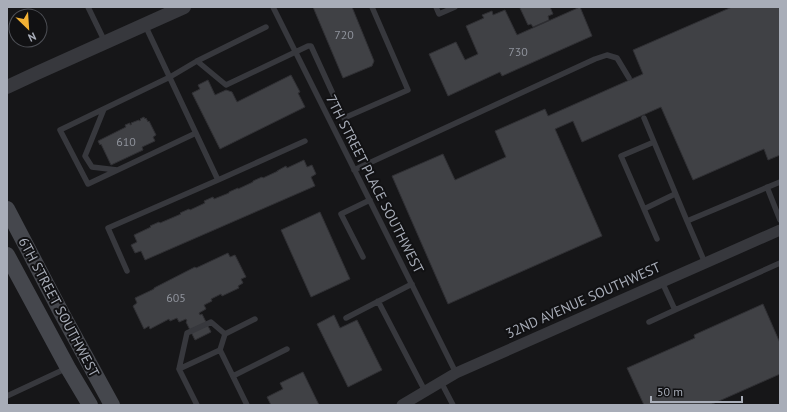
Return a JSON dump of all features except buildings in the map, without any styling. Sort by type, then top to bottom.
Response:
[{"type":"main road","name":"6TH STREET SOUTHWEST","points":[[7,209],[112,405]]},
{"type":"main road","name":"6TH STREET SOUTHWEST","points":[[7,256],[68,368],[90,405]]},
{"type":"street","points":[[7,87],[184,7]]},
{"type":"street","name":"32ND AVENUE SOUTHWEST","points":[[402,405],[456,373],[780,230]]},
{"type":"lane","points":[[88,7],[105,42]]},
{"type":"lane","name":"7TH STREET PLACE SOUTHWEST","points":[[273,7],[456,373]]},
{"type":"lane","points":[[197,61],[226,85],[308,46],[311,46],[344,118],[408,90],[372,7]]},
{"type":"lane","points":[[436,7],[439,14],[455,7]]},
{"type":"lane","points":[[145,24],[218,180]]},
{"type":"lane","points":[[196,133],[88,184],[60,130],[170,77],[197,61],[266,27]]},
{"type":"lane","points":[[354,170],[595,59],[607,55],[617,58],[629,78]]},
{"type":"lane","points":[[104,109],[85,156],[92,167],[117,170]]},
{"type":"lane","points":[[644,118],[686,221],[705,263]]},
{"type":"lane","points":[[127,271],[108,228],[305,141]]},
{"type":"lane","points":[[654,142],[621,156],[657,239]]},
{"type":"lane","points":[[686,221],[780,182]]},
{"type":"lane","points":[[766,187],[780,220]]},
{"type":"lane","points":[[644,209],[675,194]]},
{"type":"lane","points":[[363,257],[341,214],[370,200]]},
{"type":"lane","points":[[649,322],[780,263]]},
{"type":"lane","points":[[662,282],[675,310]]},
{"type":"lane","points":[[346,318],[412,284]]},
{"type":"lane","points":[[378,301],[425,391]]},
{"type":"lane","points":[[247,405],[220,350],[225,334],[256,319]]},
{"type":"lane","points":[[197,405],[179,369],[187,334],[211,322],[225,334]]},
{"type":"lane","points":[[179,369],[220,350]]},
{"type":"lane","points":[[233,376],[287,350]]},
{"type":"lane","points":[[7,396],[68,368]]},
{"type":"lane","points":[[441,382],[453,405]]}]
